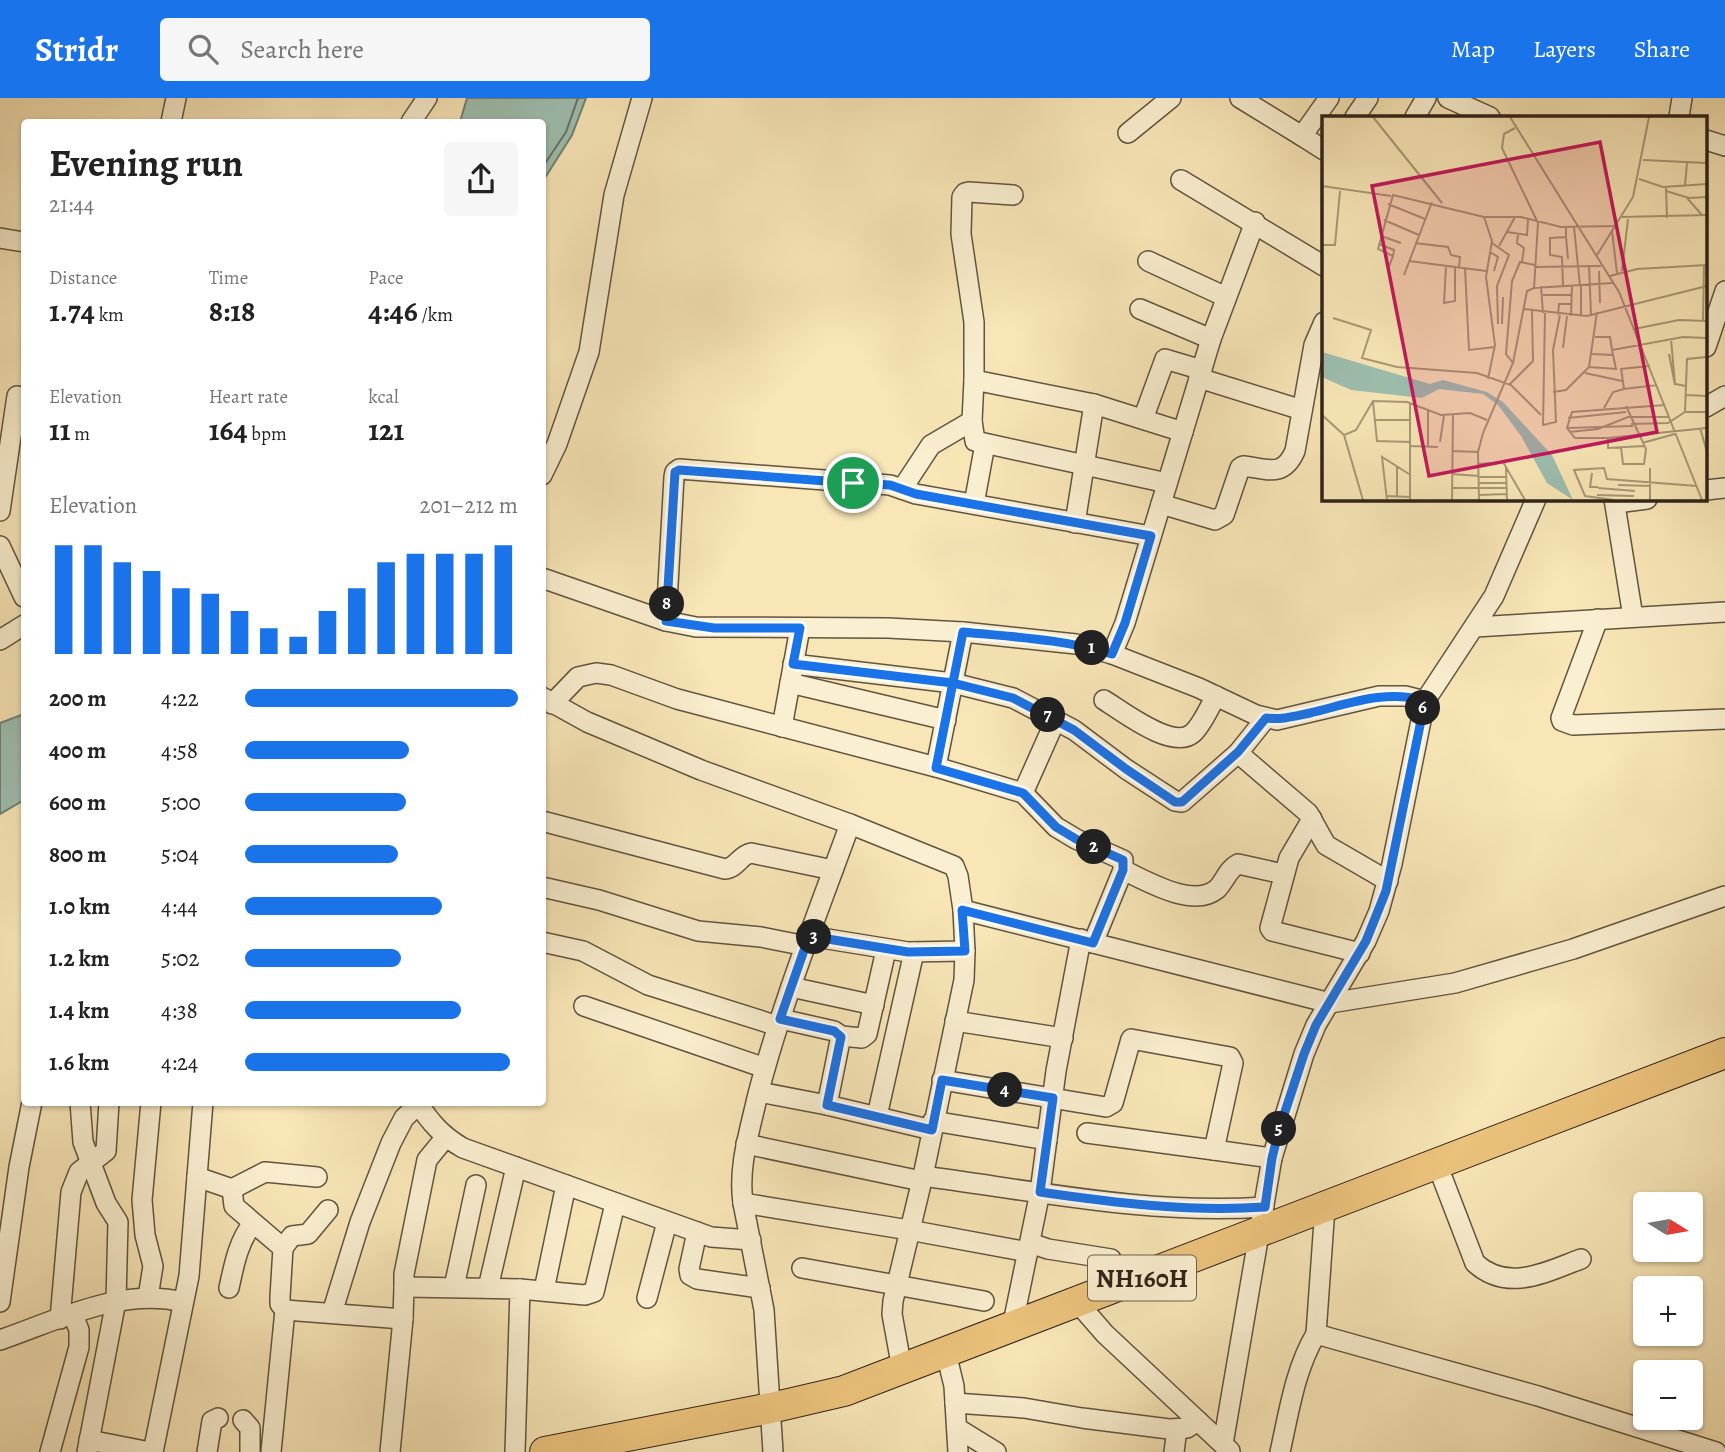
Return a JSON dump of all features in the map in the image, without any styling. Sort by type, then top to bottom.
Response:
[{"type":"highway","name":"NH160H","points":[[545,1452],[612,1445],[844,1391],[1077,1303],[1262,1220],[1325,1207],[1725,1053]]},
{"type":"street","points":[[172,119],[176,98]]},
{"type":"street","points":[[413,119],[427,98]]},
{"type":"street","points":[[546,467],[557,444],[589,352],[614,195],[642,98]]},
{"type":"street","points":[[1128,133],[1171,98]]},
{"type":"street","points":[[1240,98],[1322,149]]},
{"type":"street","points":[[1302,136],[1329,98]]},
{"type":"street","points":[[1356,116],[1368,98]]},
{"type":"street","points":[[1416,116],[1426,98]]},
{"type":"street","points":[[1448,98],[1488,116]]},
{"type":"street","points":[[1679,116],[1682,98]]},
{"type":"street","points":[[1708,141],[1725,146]]},
{"type":"street","points":[[1181,180],[1255,222],[1322,265]]},
{"type":"street","points":[[1013,195],[969,192],[962,197],[961,234],[974,322],[972,421],[975,441],[1167,483]]},
{"type":"street","points":[[1112,654],[1125,623],[1211,339],[1255,222]]},
{"type":"street","points":[[0,238],[21,242]]},
{"type":"street","points":[[1148,261],[1226,298]]},
{"type":"street","points":[[1708,340],[1725,292]]},
{"type":"street","points":[[1140,309],[1211,339]]},
{"type":"street","points":[[1161,504],[1215,520],[1221,519],[1240,468],[1243,466],[1277,470],[1289,463],[1295,450],[1314,345],[1322,326]]},
{"type":"street","points":[[1143,419],[1165,359],[1302,410]]},
{"type":"street","points":[[974,380],[1094,404],[1183,432]]},
{"type":"street","points":[[0,511],[14,395]]},
{"type":"street","points":[[1708,406],[1725,397]]},
{"type":"street","points":[[1075,523],[1094,404]]},
{"type":"street","points":[[902,489],[930,445],[972,421]]},
{"type":"street","points":[[975,504],[985,444]]},
{"type":"street","points":[[666,621],[674,477],[679,470],[866,483],[1151,536]]},
{"type":"street","points":[[1227,1448],[1272,1158],[1304,1054],[1316,1025],[1360,953],[1379,911],[1388,881],[1425,701],[1494,596],[1536,500]]},
{"type":"street","points":[[1615,501],[1633,617]]},
{"type":"street","points":[[0,546],[21,591]]},
{"type":"street","points":[[546,579],[666,621],[714,628],[888,628],[1065,642],[1112,654],[1266,718],[1286,719],[1379,696],[1405,696],[1425,701]]},
{"type":"street","points":[[1475,627],[1725,612]]},
{"type":"street","points":[[1598,619],[1561,718],[1565,724],[1725,719]]},
{"type":"street","points":[[0,640],[21,627]]},
{"type":"street","points":[[782,727],[800,628]]},
{"type":"street","points":[[936,768],[963,632]]},
{"type":"street","points":[[792,673],[953,683],[1013,698],[1056,719],[1175,802],[1182,802],[1238,752],[1266,718]]},
{"type":"street","points":[[792,673],[946,720]]},
{"type":"street","points":[[902,1369],[892,1314],[895,1286],[922,1178],[964,980],[962,910],[958,876],[954,866],[850,824],[701,770],[587,722],[547,700],[578,677],[604,674],[677,699],[1023,793],[1056,827],[1123,860],[1123,870],[1087,941],[1063,1038],[1040,1192],[1012,1328]]},
{"type":"street","points":[[1104,700],[1149,729],[1172,737],[1181,737],[1194,733],[1216,696]]},
{"type":"street","points":[[1023,793],[1056,719]]},
{"type":"street","points":[[1238,752],[1297,803],[1312,819],[1326,845],[1388,881]]},
{"type":"street","points":[[1312,819],[1295,846],[1283,874],[1270,924],[1272,931],[1360,953]]},
{"type":"street","points":[[546,822],[725,869],[733,867],[745,854],[751,853],[833,870]]},
{"type":"street","points":[[772,1452],[767,1335],[740,1182],[746,1144],[765,1068],[807,941],[850,824]]},
{"type":"street","points":[[1123,870],[1170,891],[1199,897],[1218,888],[1238,864],[1283,874]]},
{"type":"street","points":[[546,888],[599,900],[698,931],[886,950],[965,951]]},
{"type":"street","points":[[962,910],[1330,1003],[1455,983],[1573,949],[1725,896]]},
{"type":"street","points":[[546,943],[583,951],[648,985],[779,1023],[834,1031],[841,1037],[862,1038],[867,1034],[886,950]]},
{"type":"street","points":[[877,1116],[914,952]]},
{"type":"street","points":[[791,987],[874,1005]]},
{"type":"street","points":[[584,1006],[765,1068]]},
{"type":"street","points":[[955,1021],[1063,1038]]},
{"type":"street","points":[[827,1105],[841,1037]]},
{"type":"street","points":[[942,1080],[1110,1106],[1131,1039],[1230,1058],[1233,1063],[1214,1150]]},
{"type":"street","points":[[759,1092],[932,1126],[1047,1140]]},
{"type":"street","points":[[0,1302],[9,1165],[31,1106]]},
{"type":"street","points":[[80,1106],[83,1142],[106,1203],[116,1217],[116,1301],[88,1446],[151,1452],[189,1276],[203,1106]]},
{"type":"street","points":[[50,1452],[79,1348],[79,1330],[66,1317],[72,1192],[79,1172],[106,1151],[109,1106]]},
{"type":"street","points":[[148,1297],[153,1266],[146,1245],[143,1206],[151,1106]]},
{"type":"street","points":[[332,1313],[356,1234],[391,1143],[404,1118],[416,1106]]},
{"type":"street","points":[[419,1106],[445,1138],[463,1148],[697,1232],[728,1239],[751,1240]]},
{"type":"street","points":[[1087,1133],[1272,1158]]},
{"type":"street","points":[[390,1452],[403,1319],[404,1274],[424,1172],[431,1153],[445,1138]]},
{"type":"street","points":[[746,1144],[922,1178],[1112,1203],[1194,1209],[1262,1220]]},
{"type":"street","points":[[1437,1164],[1475,1263],[1484,1271],[1514,1280],[1533,1278],[1581,1259]]},
{"type":"street","points":[[488,1288],[516,1167]]},
{"type":"street","points":[[197,1177],[232,1189],[265,1172],[317,1177]]},
{"type":"street","points":[[454,1287],[476,1185]]},
{"type":"street","points":[[544,1290],[566,1185]]},
{"type":"street","points":[[232,1189],[233,1206],[283,1248]]},
{"type":"street","points":[[743,1203],[1111,1259]]},
{"type":"street","points":[[404,1287],[544,1290],[585,1295],[594,1292],[615,1204]]},
{"type":"street","points":[[116,1217],[124,1211],[143,1206]]},
{"type":"street","points":[[1280,1452],[1297,1379],[1316,1334],[1325,1207]]},
{"type":"street","points":[[271,1452],[285,1310],[280,1304],[283,1248],[292,1236],[308,1234],[328,1210]]},
{"type":"street","points":[[647,1298],[667,1222]]},
{"type":"street","points":[[229,1288],[236,1255],[245,1233],[253,1223]]},
{"type":"street","points":[[697,1232],[690,1275],[697,1279],[760,1288]]},
{"type":"street","points":[[802,1269],[984,1301]]},
{"type":"street","points":[[514,1452],[520,1289]]},
{"type":"street","points":[[0,1340],[116,1301],[164,1297],[184,1302]]},
{"type":"street","points":[[1077,1303],[1105,1334],[1227,1448]]},
{"type":"street","points":[[285,1310],[403,1319]]},
{"type":"street","points":[[1316,1334],[1538,1396],[1716,1452]]},
{"type":"street","points":[[946,1353],[954,1385],[958,1452]]},
{"type":"street","points":[[955,1403],[1024,1408],[1177,1429],[1187,1428],[1198,1421]]},
{"type":"street","points":[[207,1452],[212,1421],[218,1418]]},
{"type":"street","points":[[243,1420],[250,1427],[250,1452]]},
{"type":"street","points":[[957,1428],[996,1452]]},
{"type":"street","points":[[1174,1452],[1177,1429]]},
{"type":"water","points":[[467,98],[586,98],[572,135],[546,176],[546,119],[461,119]]},
{"type":"water","points":[[21,715],[21,802],[0,814],[0,723]]},
{"type":"route","points":[[853,483],[679,470],[675,472],[666,621],[714,628],[800,628],[793,664],[902,675],[953,683],[1013,698],[1074,730],[1175,802],[1182,802],[1238,752],[1266,718],[1286,719],[1379,696],[1405,696],[1425,701],[1386,891],[1366,941],[1316,1025],[1304,1054],[1279,1130],[1265,1207],[1194,1209],[1112,1203],[1040,1192],[1053,1098],[942,1080],[932,1130],[827,1105],[841,1037],[839,1033],[780,1019],[809,936],[886,950],[965,951],[962,910],[1093,943],[1123,870],[1123,860],[1056,827],[1023,793],[936,768],[946,720],[953,683],[963,632],[1076,644],[1112,654],[1125,623],[1151,536],[916,494],[890,485],[853,483]]}]
